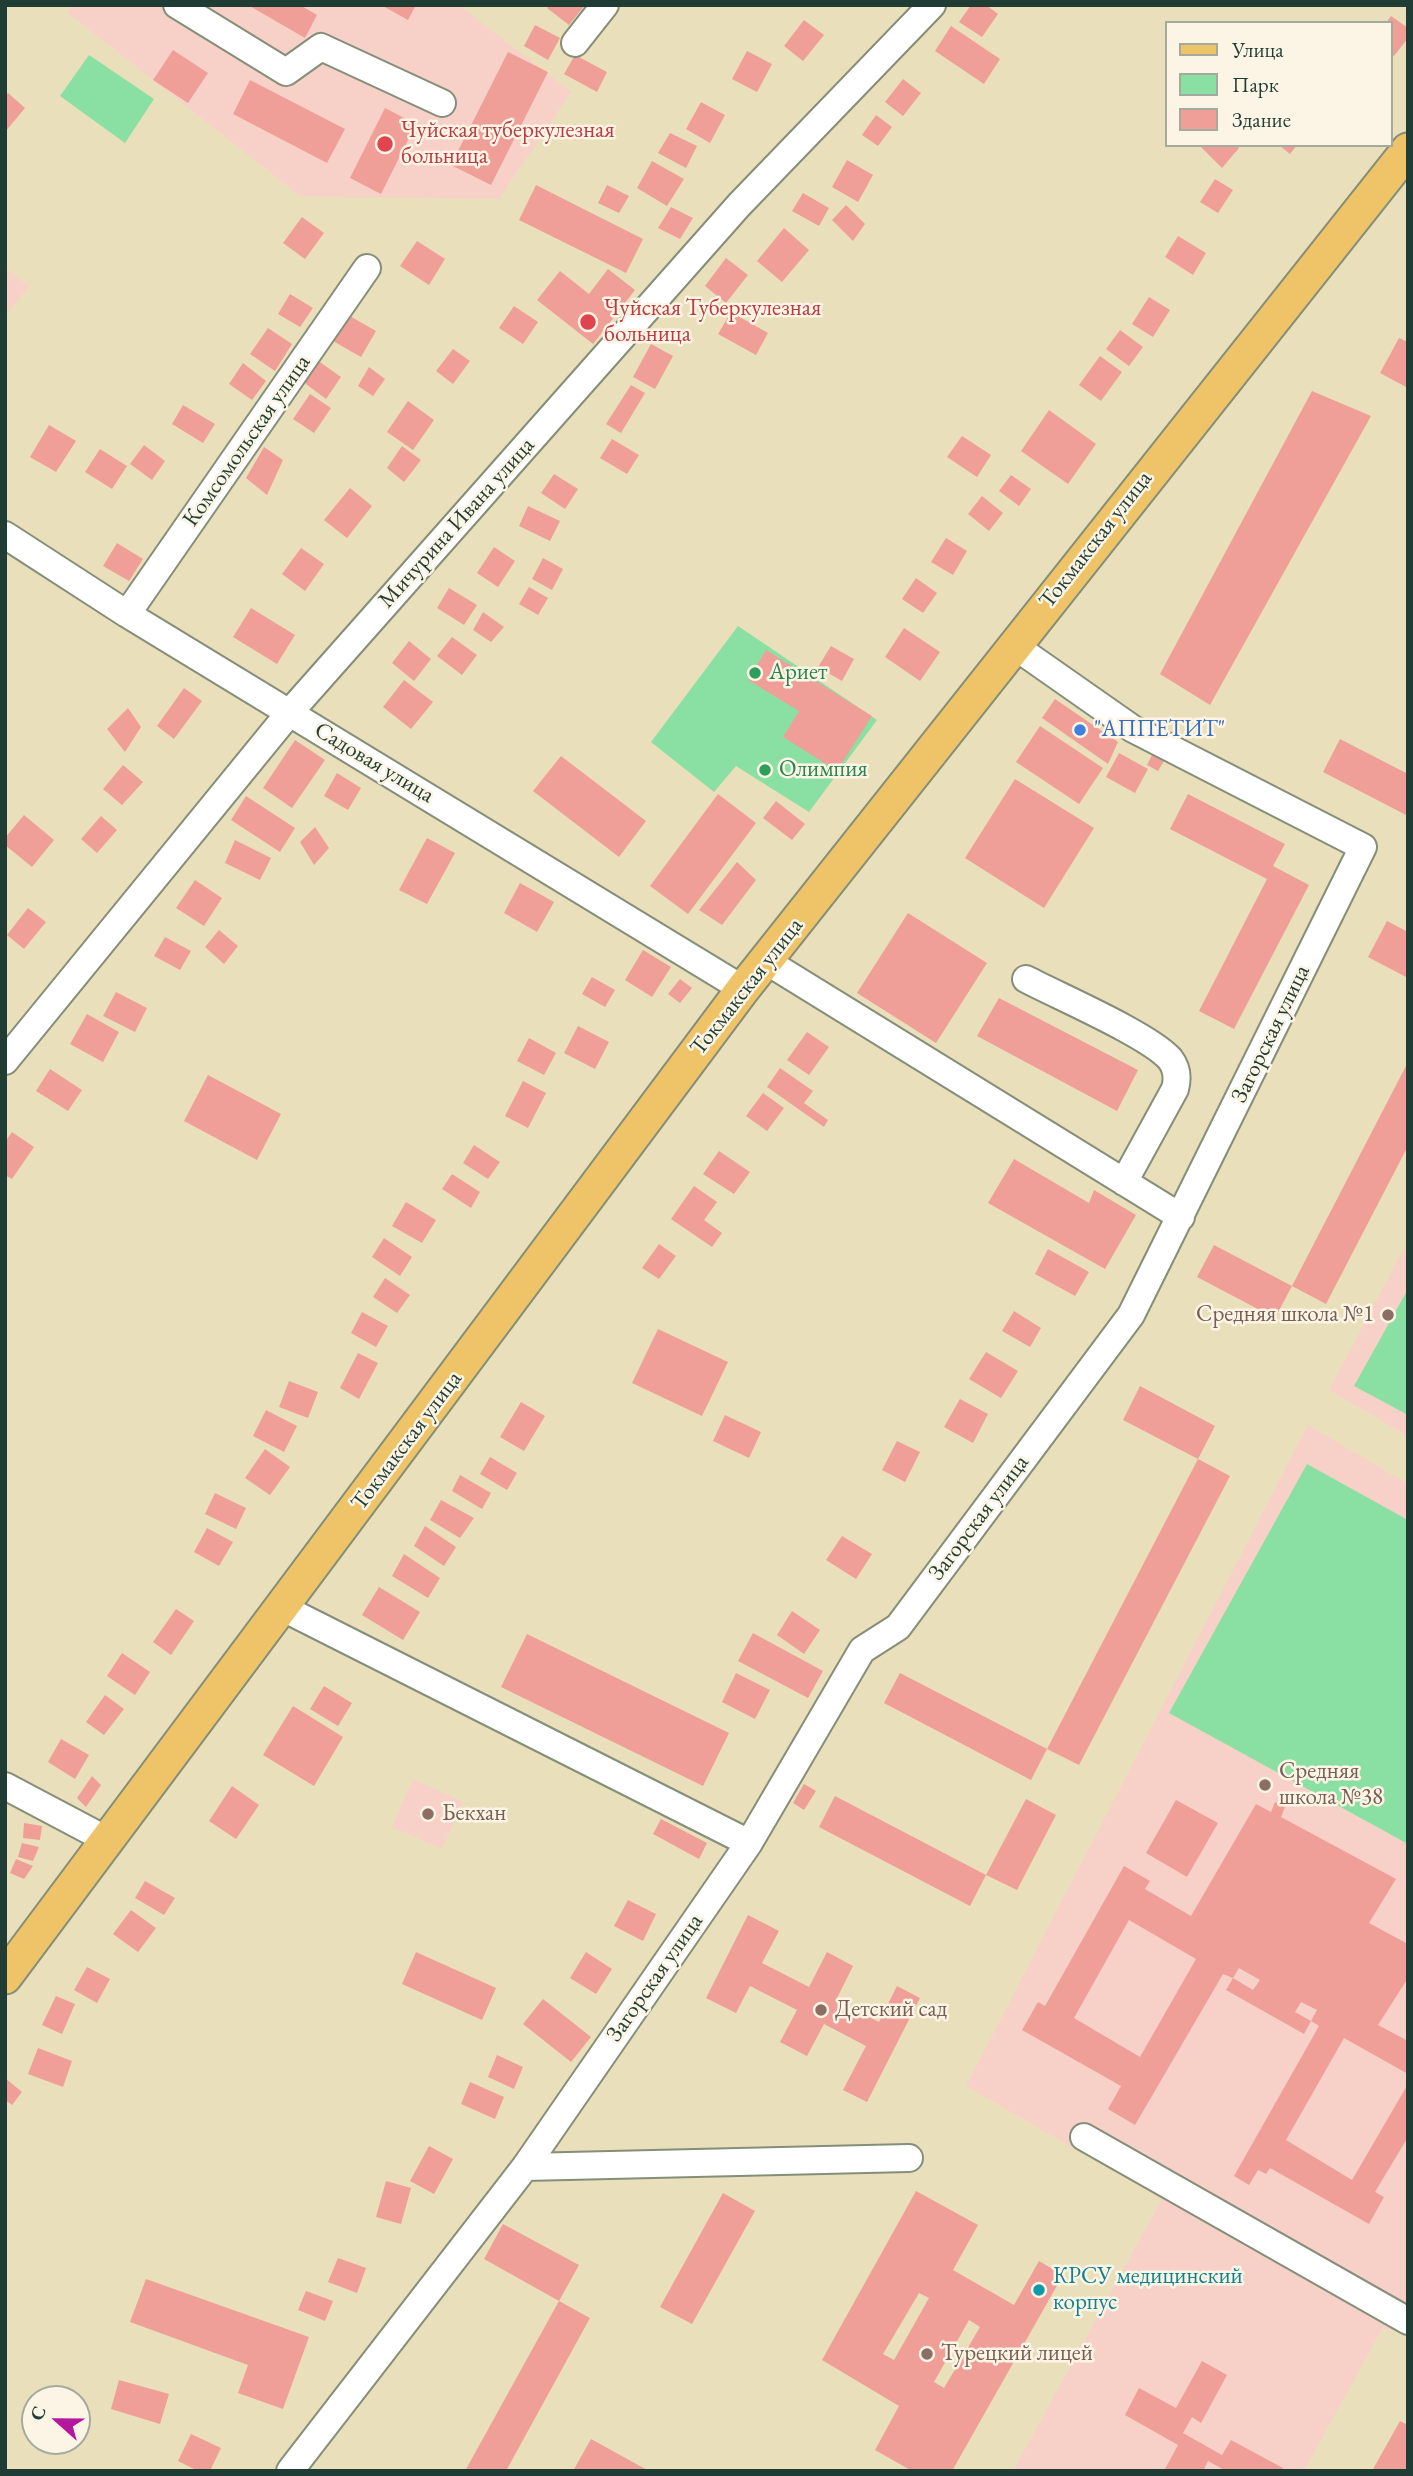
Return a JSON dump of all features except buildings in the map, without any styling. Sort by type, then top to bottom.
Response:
[{"type":"main road","name":"Токмакская улица","points":[[5,1977],[109,1842],[743,989],[1408,150]]},
{"type":"street","points":[[177,5],[286,72],[321,47],[442,103]]},
{"type":"street","points":[[575,43],[605,5]]},
{"type":"street","name":"Мичурина Ивана улица","points":[[5,1061],[290,712],[739,205],[932,5]]},
{"type":"street","name":"Комсомольская улица","points":[[127,614],[367,268]]},
{"type":"street","name":"Садовая улица","points":[[5,535],[127,614],[743,989]]},
{"type":"street","name":"Загорская улица","points":[[290,2471],[525,2167],[749,1843],[862,1650],[898,1627],[1131,1315],[1363,847],[1133,729],[1013,645]]},
{"type":"street","points":[[766,961],[1181,1217]]},
{"type":"street","points":[[1026,979],[1145,1040],[1170,1059],[1178,1078],[1175,1089],[1124,1182]]},
{"type":"street","points":[[283,1608],[749,1843]]},
{"type":"street","points":[[5,1786],[109,1842]]},
{"type":"street","points":[[1084,2137],[1408,2321]]},
{"type":"street","points":[[525,2167],[909,2158]]},
{"type":"shaded area","name":"Чуйская туберкулезная больница","points":[[73,5],[459,5],[571,92],[499,199],[300,196],[67,12]]},
{"type":"shaded area","points":[[5,267],[29,287],[5,316]]},
{"type":"shaded area","name":"Средняя школа №1","points":[[1408,1241],[1408,1436],[1329,1390]]},
{"type":"shaded area","name":"Средняя школа №38","points":[[1308,1425],[1408,1484],[1408,2303],[1392,2331],[1383,2327],[1304,2471],[1013,2471],[1162,2199],[966,2086]]},
{"type":"shaded area","name":"Бекхан","points":[[413,1779],[463,1802],[442,1849],[392,1827]]},
{"type":"green space","points":[[89,55],[154,99],[125,143],[60,96]]},
{"type":"green space","name":"Ариет","points":[[738,626],[877,720],[809,812],[736,766],[714,792],[651,742]]},
{"type":"green space","points":[[1408,1289],[1408,1415],[1354,1386]]},
{"type":"green space","points":[[1307,1464],[1408,1520],[1408,1844],[1169,1713]]},
{"type":"place","name":"Чуйская туберкулезная больница","points":[[385,144]]},
{"type":"place","name":"Чуйская Туберкулезная больница","points":[[588,322]]},
{"type":"place","name":"Ариет","points":[[755,673]]},
{"type":"place","name":"\"АППЕТИТ\"","points":[[1080,730]]},
{"type":"place","name":"Олимпия","points":[[765,770]]},
{"type":"place","name":"Средняя школа №1","points":[[1388,1315]]},
{"type":"place","name":"Средняя школа №38","points":[[1265,1785]]},
{"type":"place","name":"Бекхан","points":[[428,1814]]},
{"type":"place","name":"Детский сад","points":[[821,2010]]},
{"type":"place","name":"КРСУ медицинский корпус","points":[[1039,2290]]},
{"type":"place","name":"Турецкий лицей","points":[[927,2354]]}]
